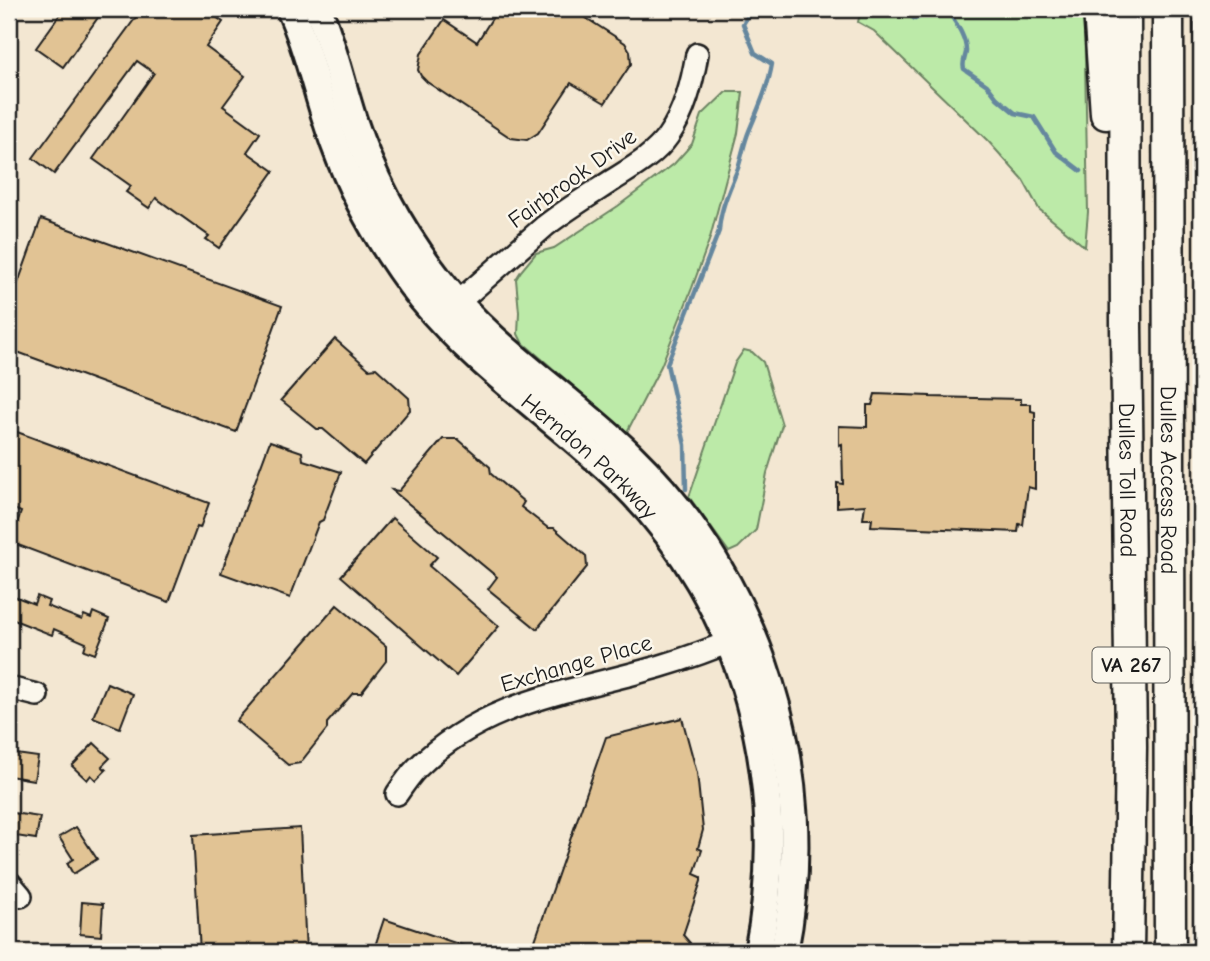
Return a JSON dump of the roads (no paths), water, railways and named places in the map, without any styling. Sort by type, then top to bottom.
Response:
[{"type":"highway","points":[[1099,9],[1106,101],[1108,219],[1126,326]]},
{"type":"highway","name":"Dulles Toll Road","points":[[1125,9],[1131,734],[1128,952]]},
{"type":"highway","name":"Dulles Access Road","points":[[1168,9],[1170,952]]},
{"type":"main road","name":"Herndon Parkway","points":[[290,9],[306,46],[335,145],[354,191],[391,255],[421,298],[449,311]]},
{"type":"main road","name":"Herndon Parkway","points":[[324,11],[353,119],[380,188],[417,249],[474,355],[624,484],[689,566],[707,597],[767,674],[786,746],[793,795],[794,879],[784,952]]},
{"type":"main road","name":"Herndon Parkway","points":[[740,638],[746,691],[759,738],[766,794],[769,865],[758,952]]},
{"type":"street","name":"Fairbrook Drive","points":[[449,311],[545,226],[659,146],[675,126],[686,101],[696,54]]},
{"type":"street","name":"Exchange Place","points":[[397,794],[416,769],[451,740],[500,712],[527,702],[661,666],[740,638]]},
{"type":"street","points":[[9,688],[37,695]]},
{"type":"waterway","points":[[686,489],[685,445],[667,364],[719,231],[723,206],[770,73],[772,64],[755,53],[743,24],[752,9]]},
{"type":"waterway","points":[[901,9],[915,19],[930,9]]},
{"type":"waterway","points":[[947,9],[966,46],[964,69],[987,85],[997,98],[1015,113],[1034,117],[1056,152],[1081,171]]},
{"type":"railway","points":[[1196,9],[1201,250]]},
{"type":"railway","points":[[1196,694],[1196,952]]}]
